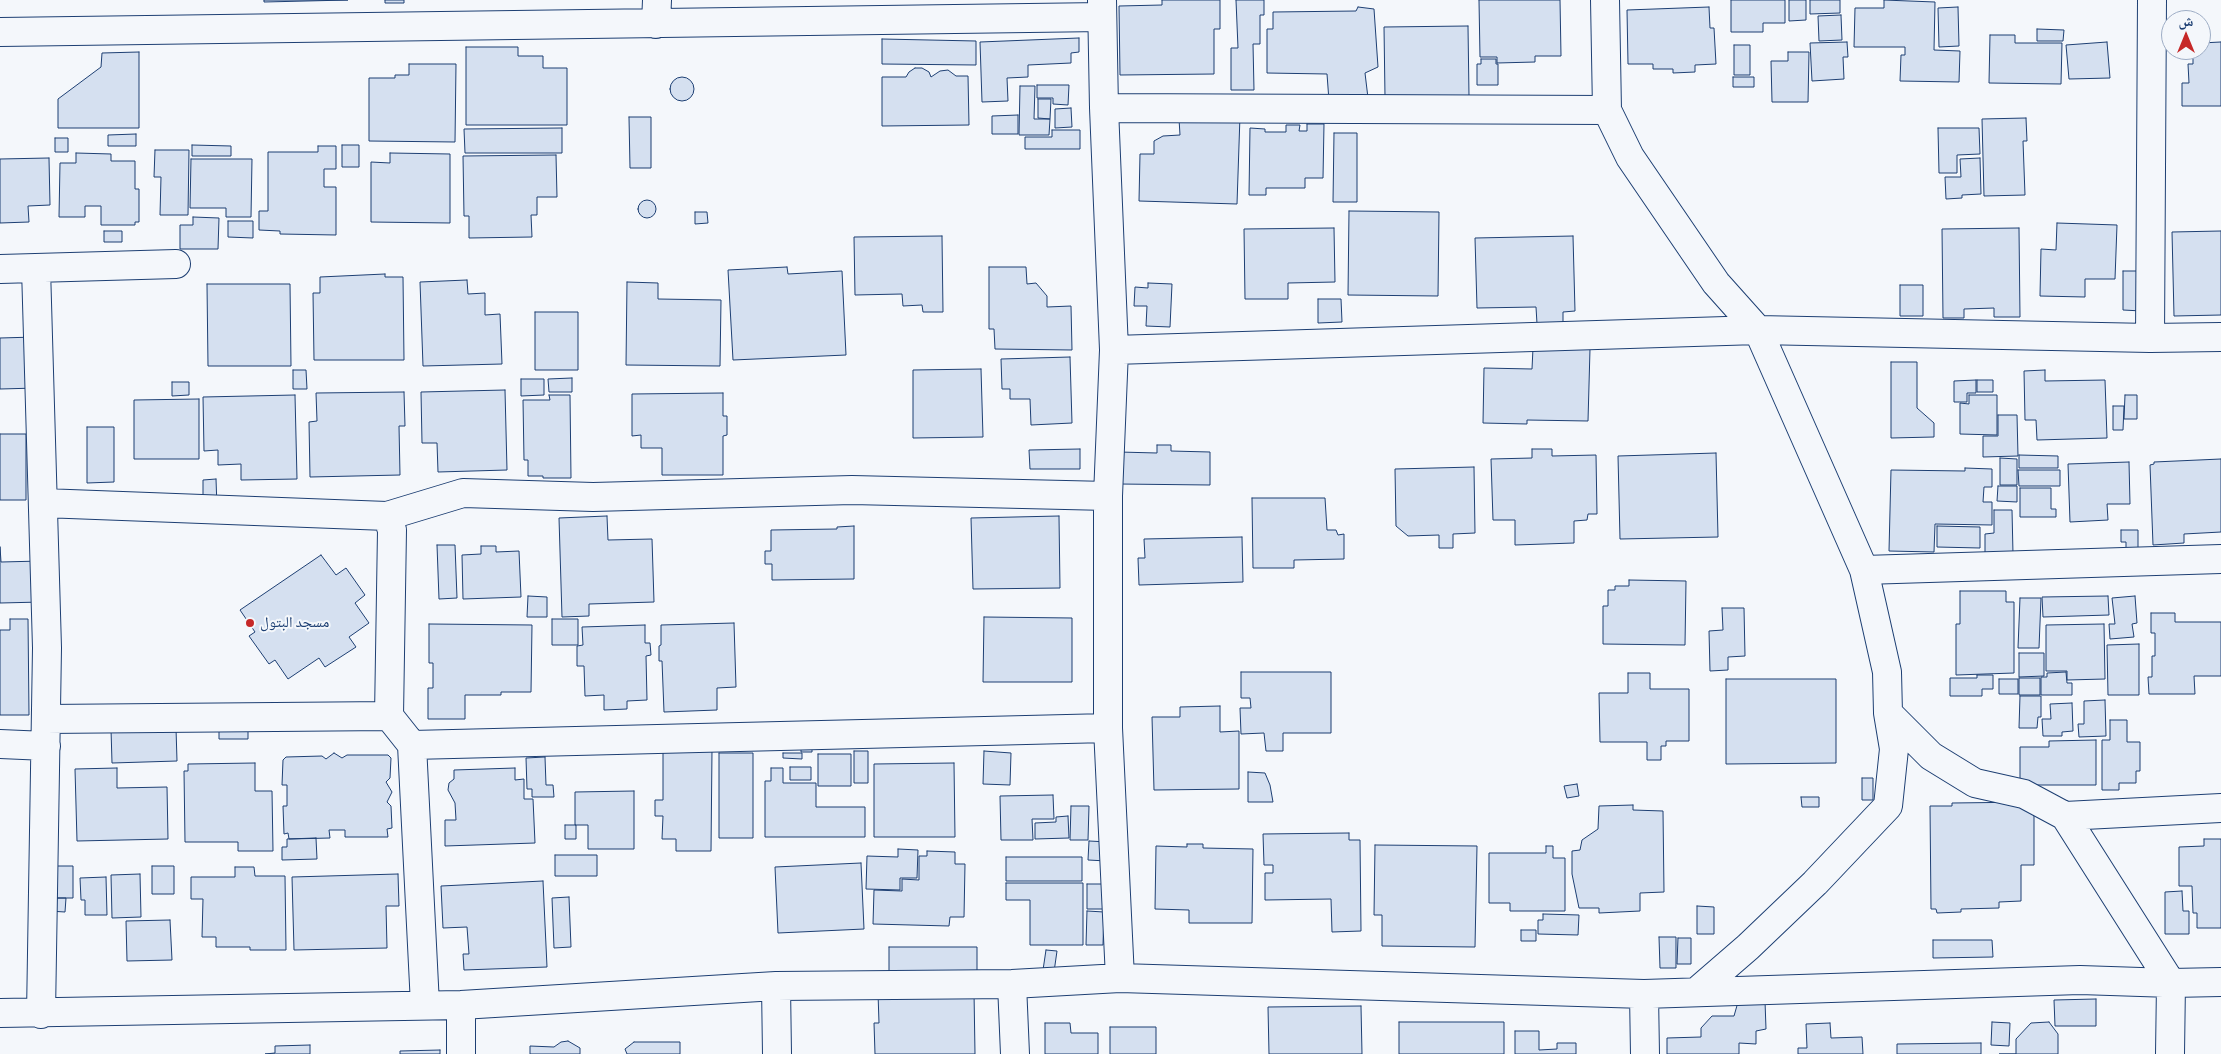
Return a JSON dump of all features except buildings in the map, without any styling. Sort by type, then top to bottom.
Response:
[{"type":"street","points":[[1605,0],[1607,110],[1640,173],[1716,283],[1758,330],[1864,570],[1887,672],[1888,712],[1894,749],[1888,806],[1815,883],[1748,947],[1696,992]]},
{"type":"street","points":[[2150,338],[2152,0]]},
{"type":"street","points":[[0,32],[657,12],[1102,9],[1114,350],[1108,496],[1108,728],[1120,978]]},
{"type":"street","points":[[1104,108],[1607,110]]},
{"type":"street","points":[[0,269],[176,264]]},
{"type":"street","points":[[36,268],[47,648],[42,1014]]},
{"type":"street","points":[[1114,350],[1758,330],[2150,338],[2221,337]]},
{"type":"street","points":[[43,503],[387,516],[463,493],[593,497],[852,490],[1108,496]]},
{"type":"street","points":[[387,516],[392,530],[389,716],[412,745],[425,1005]]},
{"type":"street","points":[[1864,570],[2221,559]]},
{"type":"street","points":[[1888,712],[1931,756],[1968,778],[1976,782],[2024,794],[2065,816],[2171,983],[2170,1054]]},
{"type":"street","points":[[46,719],[389,716]]},
{"type":"street","points":[[412,745],[1108,728]]},
{"type":"street","points":[[0,744],[46,746]]},
{"type":"street","points":[[2065,816],[2221,808]]},
{"type":"street","points":[[0,1013],[42,1014],[461,1005],[776,986],[1012,984],[1120,978],[1644,994],[2080,980],[2171,983],[2221,982]]},
{"type":"street","points":[[1012,984],[1015,1054]]},
{"type":"street","points":[[776,986],[777,1054]]},
{"type":"street","points":[[1644,994],[1645,1054]]},
{"type":"street","points":[[461,1005],[462,1054]]},
{"type":"place","name":"مسجد البتول","points":[[250,623]]}]
